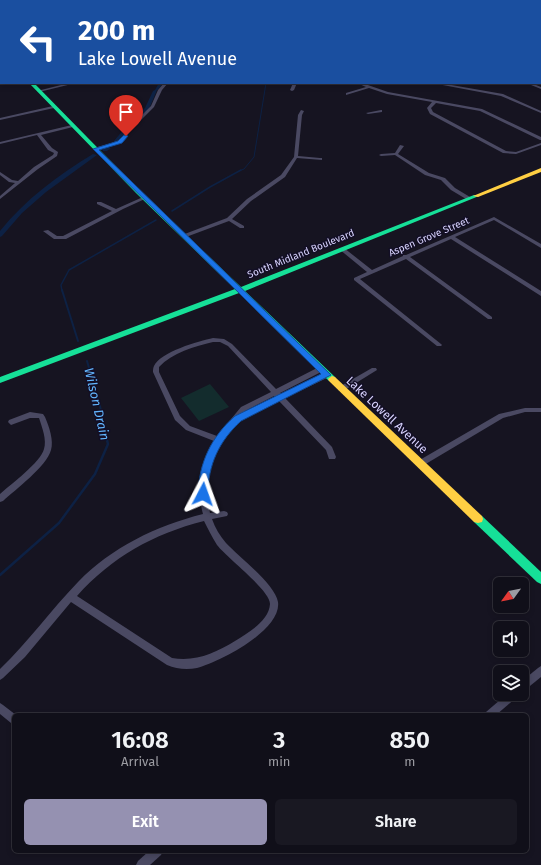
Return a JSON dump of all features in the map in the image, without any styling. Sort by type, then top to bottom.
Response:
[{"type":"main road","name":"Lake Lowell Avenue","points":[[32,84],[147,201],[341,389],[421,463],[541,579]]},
{"type":"main road","name":"South Midland Boulevard","points":[[0,380],[240,290],[541,170]]},
{"type":"street","points":[[39,91],[70,84]]},
{"type":"street","points":[[96,149],[120,142],[129,130],[153,106],[160,90],[165,84]]},
{"type":"street","points":[[292,90],[295,84]]},
{"type":"street","points":[[362,84],[387,93],[481,110],[541,139]]},
{"type":"street","points":[[440,84],[502,95],[541,112]]},
{"type":"street","points":[[531,84],[541,88]]},
{"type":"street","points":[[347,94],[368,86]]},
{"type":"street","points":[[435,102],[429,108],[431,113],[505,152],[516,153],[541,144]]},
{"type":"street","points":[[0,119],[53,107]]},
{"type":"street","points":[[184,236],[229,219],[248,200],[283,176],[296,157],[300,115],[302,111]]},
{"type":"street","points":[[368,113],[381,111]]},
{"type":"street","points":[[0,143],[72,126]]},
{"type":"street","points":[[0,198],[56,153],[50,149],[38,134]]},
{"type":"street","points":[[396,154],[402,146]]},
{"type":"street","points":[[382,155],[396,154],[427,174],[443,179],[453,189],[468,198]]},
{"type":"street","points":[[296,157],[320,158]]},
{"type":"street","points":[[0,173],[11,181],[19,182]]},
{"type":"street","points":[[46,232],[56,238],[64,238],[116,211],[147,201]]},
{"type":"street","points":[[98,202],[116,211]]},
{"type":"street","name":"Aspen Grove Street","points":[[439,345],[356,279],[405,256],[494,218],[541,246]]},
{"type":"street","points":[[229,219],[242,226]]},
{"type":"street","points":[[452,237],[541,294]]},
{"type":"street","points":[[342,249],[371,272]]},
{"type":"street","points":[[405,256],[490,318]]},
{"type":"street","points":[[219,440],[188,428],[177,418],[156,372],[156,367],[163,359],[206,341],[219,340],[225,341],[329,449],[332,457]]},
{"type":"street","points":[[341,389],[374,370]]},
{"type":"street","points":[[71,597],[170,662],[188,665],[198,663],[218,655],[257,632],[272,617],[274,602],[264,586],[221,543],[206,516],[203,480],[208,462],[219,440],[227,428],[238,418],[277,395],[324,372]]},
{"type":"street","points":[[421,463],[501,416],[525,410],[541,410]]},
{"type":"street","points":[[0,499],[40,463],[48,450],[48,439],[41,416],[30,415],[12,422]]},
{"type":"street","points":[[0,675],[18,659],[98,568],[125,549],[151,535],[206,516],[224,514]]},
{"type":"street","points":[[529,681],[541,671]]},
{"type":"street","points":[[491,713],[506,701]]},
{"type":"street","points":[[0,708],[12,718]]},
{"type":"street","points":[[142,865],[155,853]]},
{"type":"green space","points":[[210,384],[229,407],[199,421],[181,398]]},
{"type":"waterway","points":[[157,89],[160,84]]},
{"type":"waterway","name":"Wilson Drain","points":[[240,171],[244,169],[254,157],[266,84]]},
{"type":"waterway","points":[[152,97],[155,91]]},
{"type":"waterway","points":[[134,121],[147,109],[151,99]]},
{"type":"waterway","points":[[116,142],[131,124]]},
{"type":"waterway","points":[[105,150],[109,148]]},
{"type":"waterway","points":[[0,235],[20,212],[44,190],[95,155]]},
{"type":"waterway","name":"Wilson Drain","points":[[172,211],[240,171]]},
{"type":"waterway","name":"Wilson Drain","points":[[62,291],[61,285],[69,270],[156,220]]},
{"type":"waterway","name":"Wilson Drain","points":[[62,290],[78,341]]},
{"type":"waterway","name":"Wilson Drain","points":[[87,361],[100,406],[107,441]]},
{"type":"waterway","name":"Wilson Drain","points":[[0,575],[59,523],[95,474],[108,444],[107,440]]},
{"type":"traffic: fast","points":[[32,84],[138,192],[332,379]]},
{"type":"traffic: fast","points":[[0,380],[240,290],[476,196]]},
{"type":"traffic: fast","points":[[478,519],[541,579]]},
{"type":"traffic: slow","points":[[476,196],[541,170]]},
{"type":"traffic: slow","points":[[332,379],[478,519]]},
{"type":"route","points":[[126,136],[120,142],[96,149],[116,171],[300,347],[327,375],[238,418],[227,428],[213,449],[208,462],[203,480],[203,494]]}]
